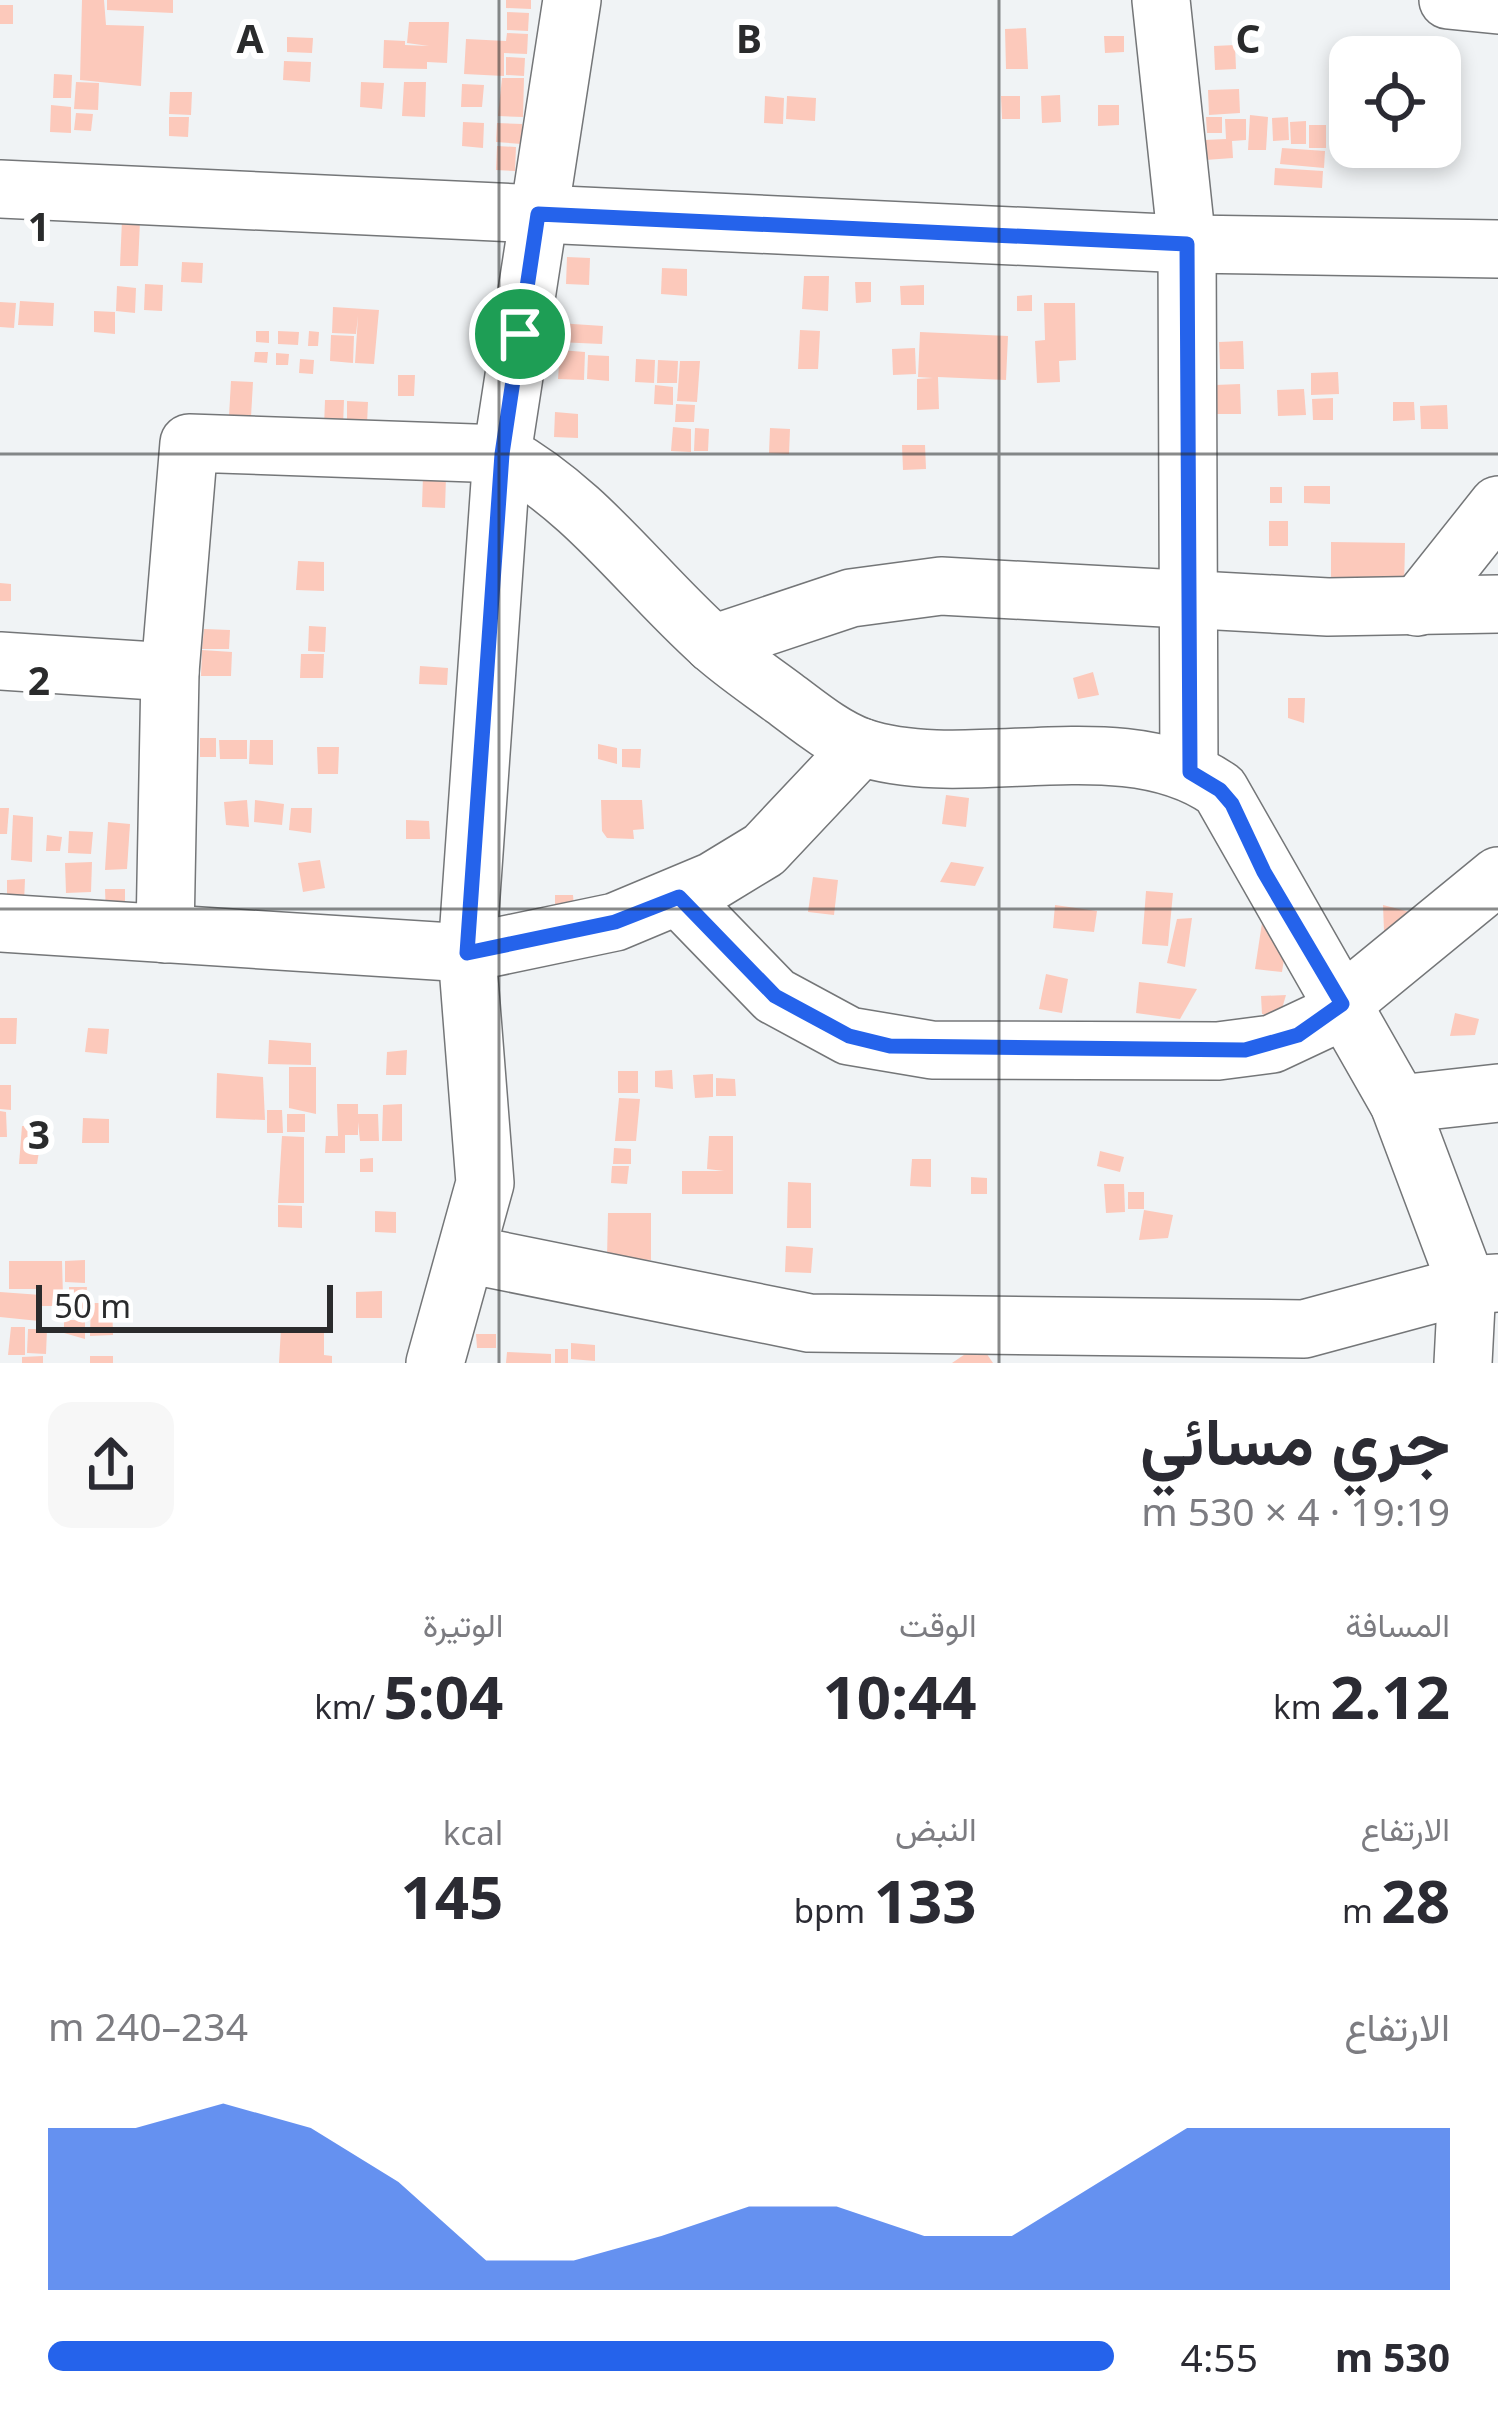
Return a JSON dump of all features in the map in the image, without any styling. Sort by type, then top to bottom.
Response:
[{"type":"street","points":[[436,1363],[482,1203],[485,1158],[467,953],[502,454],[572,0]]},
{"type":"street","points":[[1160,0],[1187,244],[1190,772]]},
{"type":"street","points":[[1448,0],[1498,5]]},
{"type":"street","points":[[0,189],[1187,244],[1498,249]]},
{"type":"street","points":[[165,934],[170,672],[189,443],[502,454],[547,479],[712,644],[812,718],[861,747],[943,756],[1140,762],[1190,772],[1220,790],[1399,1104],[1482,1284],[1463,1363]]},
{"type":"street","points":[[1417,607],[1498,506]]},
{"type":"street","points":[[712,644],[851,598],[941,586],[1192,602],[1498,604]]},
{"type":"street","points":[[0,661],[170,672]]},
{"type":"street","points":[[0,923],[467,953],[615,922],[679,897],[764,850],[861,747]]},
{"type":"street","points":[[679,897],[775,996],[849,1036],[890,1046],[1245,1050],[1298,1035],[1498,876]]},
{"type":"street","points":[[1399,1104],[1498,1093]]},
{"type":"street","points":[[467,1254],[808,1343],[1094,1345],[1304,1329],[1482,1284]]},
{"type":"building","points":[[82,0],[104,0],[106,25],[144,26],[141,86],[80,80]]},
{"type":"building","points":[[107,0],[173,0],[173,13],[107,10]]},
{"type":"building","points":[[506,0],[531,0],[531,9],[506,8]]},
{"type":"building","points":[[0,5],[13,5],[13,24],[0,24]]},
{"type":"building","points":[[507,12],[529,13],[528,31],[507,30]]},
{"type":"building","points":[[409,22],[449,22],[447,63],[427,62],[427,69],[383,68],[384,40],[429,46],[407,43]]},
{"type":"building","points":[[1026,28],[1028,69],[1006,69],[1005,29]]},
{"type":"building","points":[[507,33],[528,34],[527,54],[504,53],[504,76],[464,74],[466,39],[506,41]]},
{"type":"building","points":[[1104,36],[1124,36],[1124,52],[1105,53]]},
{"type":"building","points":[[287,37],[313,38],[312,53],[287,52]]},
{"type":"building","points":[[1235,45],[1236,69],[1215,70],[1214,46]]},
{"type":"building","points":[[506,57],[525,58],[524,76],[506,75]]},
{"type":"building","points":[[284,61],[311,62],[310,82],[283,80]]},
{"type":"building","points":[[54,74],[72,75],[71,98],[53,98]]},
{"type":"building","points":[[502,78],[524,78],[523,117],[498,116]]},
{"type":"building","points":[[76,82],[99,83],[98,110],[74,109]]},
{"type":"building","points":[[361,82],[384,83],[382,109],[360,107]]},
{"type":"building","points":[[404,82],[426,82],[425,117],[402,116]]},
{"type":"building","points":[[462,84],[484,85],[482,107],[461,107]]},
{"type":"building","points":[[1239,89],[1240,113],[1209,115],[1208,90]]},
{"type":"building","points":[[170,92],[192,92],[191,115],[169,114]]},
{"type":"building","points":[[1060,95],[1061,122],[1042,123],[1041,96]]},
{"type":"building","points":[[765,96],[784,98],[783,124],[764,123]]},
{"type":"building","points":[[787,96],[816,98],[815,121],[786,119]]},
{"type":"building","points":[[1001,96],[1020,96],[1020,119],[1002,119]]},
{"type":"building","points":[[51,105],[71,107],[71,133],[50,132]]},
{"type":"building","points":[[1098,105],[1119,105],[1119,125],[1098,126]]},
{"type":"building","points":[[76,113],[93,114],[91,131],[74,130]]},
{"type":"building","points":[[1250,115],[1268,117],[1266,150],[1248,150]]},
{"type":"building","points":[[169,117],[189,117],[188,137],[169,136]]},
{"type":"building","points":[[1206,117],[1222,117],[1222,133],[1207,133]]},
{"type":"building","points":[[1288,117],[1289,140],[1273,141],[1272,118]]},
{"type":"building","points":[[1225,119],[1246,119],[1246,140],[1232,141],[1233,158],[1205,160],[1204,140],[1226,139]]},
{"type":"building","points":[[1306,121],[1306,144],[1291,144],[1290,122]]},
{"type":"building","points":[[463,122],[484,123],[483,148],[462,146]]},
{"type":"building","points":[[497,123],[522,124],[522,144],[496,142]]},
{"type":"building","points":[[1309,125],[1326,125],[1326,148],[1309,148]]},
{"type":"building","points":[[497,146],[516,147],[515,171],[496,170]]},
{"type":"building","points":[[1282,148],[1325,151],[1324,168],[1280,164]]},
{"type":"building","points":[[1275,168],[1323,171],[1322,188],[1274,185]]},
{"type":"building","points":[[122,220],[140,221],[138,266],[120,266]]},
{"type":"building","points":[[567,257],[590,258],[589,285],[566,284]]},
{"type":"building","points":[[182,262],[203,263],[202,283],[181,282]]},
{"type":"building","points":[[662,268],[687,269],[687,296],[661,294]]},
{"type":"building","points":[[804,276],[829,276],[828,311],[802,309]]},
{"type":"building","points":[[855,282],[871,282],[871,302],[856,303]]},
{"type":"building","points":[[145,284],[163,285],[162,311],[144,310]]},
{"type":"building","points":[[924,285],[924,305],[901,305],[900,286]]},
{"type":"building","points":[[117,286],[136,288],[135,313],[116,311]]},
{"type":"building","points":[[1032,295],[1032,311],[1017,311],[1017,296]]},
{"type":"building","points":[[20,301],[54,303],[53,326],[18,325]]},
{"type":"building","points":[[0,302],[16,303],[14,328],[0,327]]},
{"type":"building","points":[[1044,303],[1075,303],[1076,360],[1059,361],[1060,382],[1037,383],[1035,341],[1045,340]]},
{"type":"building","points":[[333,307],[379,310],[374,364],[355,363],[358,316],[356,334],[332,333]]},
{"type":"building","points":[[94,311],[115,312],[115,334],[94,332]]},
{"type":"building","points":[[558,323],[603,326],[602,344],[557,342]]},
{"type":"building","points":[[800,330],[820,331],[818,369],[798,369]]},
{"type":"building","points":[[256,331],[269,331],[269,343],[256,342]]},
{"type":"building","points":[[278,331],[299,332],[298,345],[278,344]]},
{"type":"building","points":[[309,331],[319,332],[318,346],[308,346]]},
{"type":"building","points":[[920,332],[1008,336],[1006,380],[938,377],[939,409],[917,410],[917,379],[933,378],[918,377]]},
{"type":"building","points":[[331,335],[354,336],[353,363],[330,361]]},
{"type":"building","points":[[1243,341],[1244,369],[1220,369],[1219,342]]},
{"type":"building","points":[[915,348],[916,374],[893,375],[892,349]]},
{"type":"building","points":[[560,350],[585,352],[584,380],[558,379]]},
{"type":"building","points":[[255,352],[268,352],[267,363],[254,362]]},
{"type":"building","points":[[276,353],[289,354],[288,365],[276,365]]},
{"type":"building","points":[[588,355],[609,356],[609,381],[587,379]]},
{"type":"building","points":[[300,359],[314,360],[313,374],[299,373]]},
{"type":"building","points":[[636,359],[655,360],[654,383],[635,382]]},
{"type":"building","points":[[658,360],[678,361],[677,383],[657,383]]},
{"type":"building","points":[[680,361],[700,361],[697,402],[677,401]]},
{"type":"building","points":[[1338,372],[1339,394],[1311,395],[1311,373]]},
{"type":"building","points":[[398,375],[415,375],[414,396],[398,396]]},
{"type":"building","points":[[231,381],[253,382],[251,417],[229,416]]},
{"type":"building","points":[[1240,384],[1241,414],[1217,414],[1215,385]]},
{"type":"building","points":[[655,385],[673,387],[673,405],[654,404]]},
{"type":"building","points":[[1304,389],[1306,415],[1278,416],[1277,390]]},
{"type":"building","points":[[1333,398],[1333,420],[1313,420],[1312,399]]},
{"type":"building","points":[[325,400],[344,400],[343,427],[324,427]]},
{"type":"building","points":[[347,401],[368,402],[367,424],[347,422]]},
{"type":"building","points":[[1393,402],[1414,402],[1415,420],[1393,421]]},
{"type":"building","points":[[676,404],[695,405],[694,422],[675,422]]},
{"type":"building","points":[[1447,405],[1448,429],[1421,429],[1420,406]]},
{"type":"building","points":[[555,412],[578,414],[578,438],[554,437]]},
{"type":"building","points":[[673,427],[691,429],[691,452],[671,451]]},
{"type":"building","points":[[695,428],[709,429],[708,451],[694,451]]},
{"type":"building","points":[[770,428],[790,429],[789,454],[769,453]]},
{"type":"building","points":[[902,445],[925,445],[926,469],[903,470]]},
{"type":"building","points":[[423,476],[446,477],[445,508],[422,507]]},
{"type":"building","points":[[1304,486],[1330,486],[1330,504],[1304,503]]},
{"type":"building","points":[[1270,487],[1282,487],[1282,503],[1270,503]]},
{"type":"building","points":[[1269,521],[1288,521],[1288,546],[1269,546]]},
{"type":"building","points":[[1331,542],[1405,543],[1404,590],[1331,582]]},
{"type":"building","points":[[298,561],[324,562],[324,591],[296,590]]},
{"type":"building","points":[[0,583],[11,584],[11,601],[0,601]]},
{"type":"building","points":[[309,626],[326,627],[325,652],[308,651]]},
{"type":"building","points":[[204,629],[230,630],[229,649],[202,649]]},
{"type":"building","points":[[202,650],[232,652],[231,676],[201,676]]},
{"type":"building","points":[[301,654],[324,654],[323,678],[300,678]]},
{"type":"building","points":[[420,666],[448,668],[447,685],[419,684]]},
{"type":"building","points":[[1093,672],[1099,695],[1078,699],[1073,678]]},
{"type":"building","points":[[1288,698],[1305,698],[1304,723],[1288,718]]},
{"type":"building","points":[[200,738],[216,738],[216,757],[200,757]]},
{"type":"building","points":[[219,740],[247,740],[247,759],[220,759]]},
{"type":"building","points":[[250,740],[273,740],[273,765],[249,764]]},
{"type":"building","points":[[598,744],[617,748],[617,764],[598,759]]},
{"type":"building","points":[[317,747],[339,747],[338,774],[318,774]]},
{"type":"building","points":[[622,749],[641,749],[640,768],[622,767]]},
{"type":"building","points":[[946,795],[969,798],[966,827],[942,824]]},
{"type":"building","points":[[247,800],[249,827],[226,825],[224,802]]},
{"type":"building","points":[[255,800],[284,804],[282,825],[254,822]]},
{"type":"building","points":[[601,800],[642,800],[644,829],[633,830],[634,839],[607,838],[602,831]]},
{"type":"building","points":[[0,808],[9,808],[7,834],[0,834]]},
{"type":"building","points":[[291,808],[312,808],[311,833],[289,830]]},
{"type":"building","points":[[13,815],[33,817],[32,862],[11,860]]},
{"type":"building","points":[[406,820],[429,821],[430,839],[406,839]]},
{"type":"building","points":[[108,822],[130,824],[127,869],[105,870]]},
{"type":"building","points":[[69,831],[93,832],[91,854],[68,853]]},
{"type":"building","points":[[47,835],[62,837],[60,851],[46,851]]},
{"type":"building","points":[[320,860],[325,888],[303,892],[298,863]]},
{"type":"building","points":[[92,862],[91,892],[66,893],[65,863]]},
{"type":"building","points":[[951,862],[984,867],[975,886],[940,882]]},
{"type":"building","points":[[813,877],[838,880],[834,915],[808,912]]},
{"type":"building","points":[[25,879],[24,903],[7,903],[7,880]]},
{"type":"building","points":[[105,889],[125,889],[125,913],[106,914]]},
{"type":"building","points":[[1146,891],[1173,893],[1168,946],[1142,944]]},
{"type":"building","points":[[555,895],[573,895],[575,917],[555,917]]},
{"type":"building","points":[[1055,905],[1097,911],[1094,932],[1053,928]]},
{"type":"building","points":[[1383,905],[1410,912],[1406,930],[1384,931]]},
{"type":"building","points":[[1192,918],[1185,967],[1167,963],[1177,919]]},
{"type":"building","points":[[1262,923],[1289,927],[1282,972],[1255,969]]},
{"type":"building","points":[[1046,974],[1068,979],[1062,1013],[1039,1009]]},
{"type":"building","points":[[1139,982],[1197,989],[1180,1019],[1136,1013]]},
{"type":"building","points":[[1286,995],[1279,1019],[1262,1014],[1261,996]]},
{"type":"building","points":[[1455,1013],[1479,1019],[1475,1035],[1450,1036]]},
{"type":"building","points":[[0,1018],[17,1018],[16,1044],[0,1044]]},
{"type":"building","points":[[88,1028],[109,1029],[107,1054],[85,1052]]},
{"type":"building","points":[[269,1040],[311,1043],[311,1065],[268,1064]]},
{"type":"building","points":[[407,1050],[406,1075],[386,1075],[387,1052]]},
{"type":"building","points":[[289,1067],[316,1067],[316,1114],[289,1108]]},
{"type":"building","points":[[672,1070],[673,1089],[655,1087],[655,1071]]},
{"type":"building","points":[[618,1071],[638,1071],[638,1093],[618,1093]]},
{"type":"building","points":[[217,1073],[263,1077],[265,1120],[216,1118]]},
{"type":"building","points":[[713,1074],[713,1097],[695,1098],[693,1075]]},
{"type":"building","points":[[716,1078],[735,1079],[736,1096],[716,1096]]},
{"type":"building","points":[[0,1085],[11,1085],[11,1110],[0,1109]]},
{"type":"building","points":[[619,1098],[640,1099],[636,1141],[615,1141]]},
{"type":"building","points":[[337,1104],[358,1104],[358,1114],[378,1114],[379,1141],[360,1141],[358,1122],[358,1135],[345,1135],[345,1153],[325,1153],[326,1136],[338,1136]]},
{"type":"building","points":[[402,1104],[402,1141],[382,1141],[383,1105]]},
{"type":"building","points":[[267,1110],[282,1110],[283,1133],[267,1133]]},
{"type":"building","points":[[0,1111],[6,1112],[7,1137],[0,1137]]},
{"type":"building","points":[[287,1114],[305,1114],[305,1132],[287,1132]]},
{"type":"building","points":[[83,1118],[109,1119],[109,1143],[82,1143]]},
{"type":"building","points":[[22,1126],[43,1126],[37,1164],[19,1164]]},
{"type":"building","points":[[282,1136],[304,1137],[304,1203],[278,1203]]},
{"type":"building","points":[[709,1136],[733,1136],[733,1194],[682,1194],[682,1171],[724,1171],[707,1169]]},
{"type":"building","points":[[614,1148],[631,1149],[631,1164],[613,1164]]},
{"type":"building","points":[[1100,1151],[1124,1157],[1120,1172],[1097,1166]]},
{"type":"building","points":[[373,1158],[373,1172],[360,1172],[360,1159]]},
{"type":"building","points":[[912,1159],[931,1159],[931,1187],[910,1186]]},
{"type":"building","points":[[612,1166],[629,1166],[627,1184],[611,1183]]},
{"type":"building","points":[[971,1177],[987,1178],[987,1194],[971,1194]]},
{"type":"building","points":[[788,1182],[811,1183],[811,1228],[787,1228]]},
{"type":"building","points":[[1104,1184],[1124,1184],[1125,1212],[1106,1213]]},
{"type":"building","points":[[1128,1192],[1144,1192],[1144,1209],[1128,1209]]},
{"type":"building","points":[[278,1205],[302,1206],[302,1228],[278,1227]]},
{"type":"building","points":[[1144,1210],[1173,1215],[1168,1238],[1139,1240]]},
{"type":"building","points":[[375,1211],[396,1212],[396,1233],[375,1232]]},
{"type":"building","points":[[608,1213],[651,1213],[651,1260],[607,1258]]},
{"type":"building","points":[[786,1246],[813,1248],[811,1273],[785,1272]]},
{"type":"building","points":[[85,1260],[85,1283],[65,1282],[65,1261]]},
{"type":"building","points":[[9,1261],[62,1261],[63,1296],[53,1295],[53,1306],[39,1306],[39,1321],[0,1317],[0,1292],[41,1295],[41,1289],[9,1289]]},
{"type":"building","points":[[69,1287],[87,1287],[84,1315],[69,1316]]},
{"type":"building","points":[[382,1291],[382,1318],[356,1318],[356,1292]]},
{"type":"building","points":[[91,1303],[112,1303],[113,1335],[90,1336]]},
{"type":"building","points":[[64,1320],[85,1320],[85,1339],[64,1333]]},
{"type":"building","points":[[11,1327],[25,1327],[25,1355],[8,1355]]},
{"type":"building","points":[[281,1328],[324,1329],[324,1355],[332,1356],[332,1363],[279,1363]]},
{"type":"building","points":[[28,1329],[47,1329],[46,1354],[27,1353]]},
{"type":"building","points":[[476,1334],[496,1334],[496,1348],[477,1348]]},
{"type":"building","points":[[571,1343],[595,1345],[595,1361],[571,1359]]},
{"type":"building","points":[[980,1344],[993,1363],[952,1363]]},
{"type":"building","points":[[555,1349],[568,1349],[568,1363],[555,1363]]},
{"type":"building","points":[[507,1352],[551,1354],[551,1363],[506,1363]]},
{"type":"building","points":[[43,1356],[43,1363],[22,1363],[22,1357]]},
{"type":"building","points":[[90,1356],[113,1356],[113,1363],[90,1363]]},
{"type":"route","points":[[538,214],[1187,244],[1190,772],[1210,782],[1232,804],[1264,872],[1342,1004],[1298,1035],[1245,1050],[932,1050],[849,1036],[810,1019],[744,968],[679,897],[615,922],[467,953],[502,454],[520,334],[538,214]]}]
